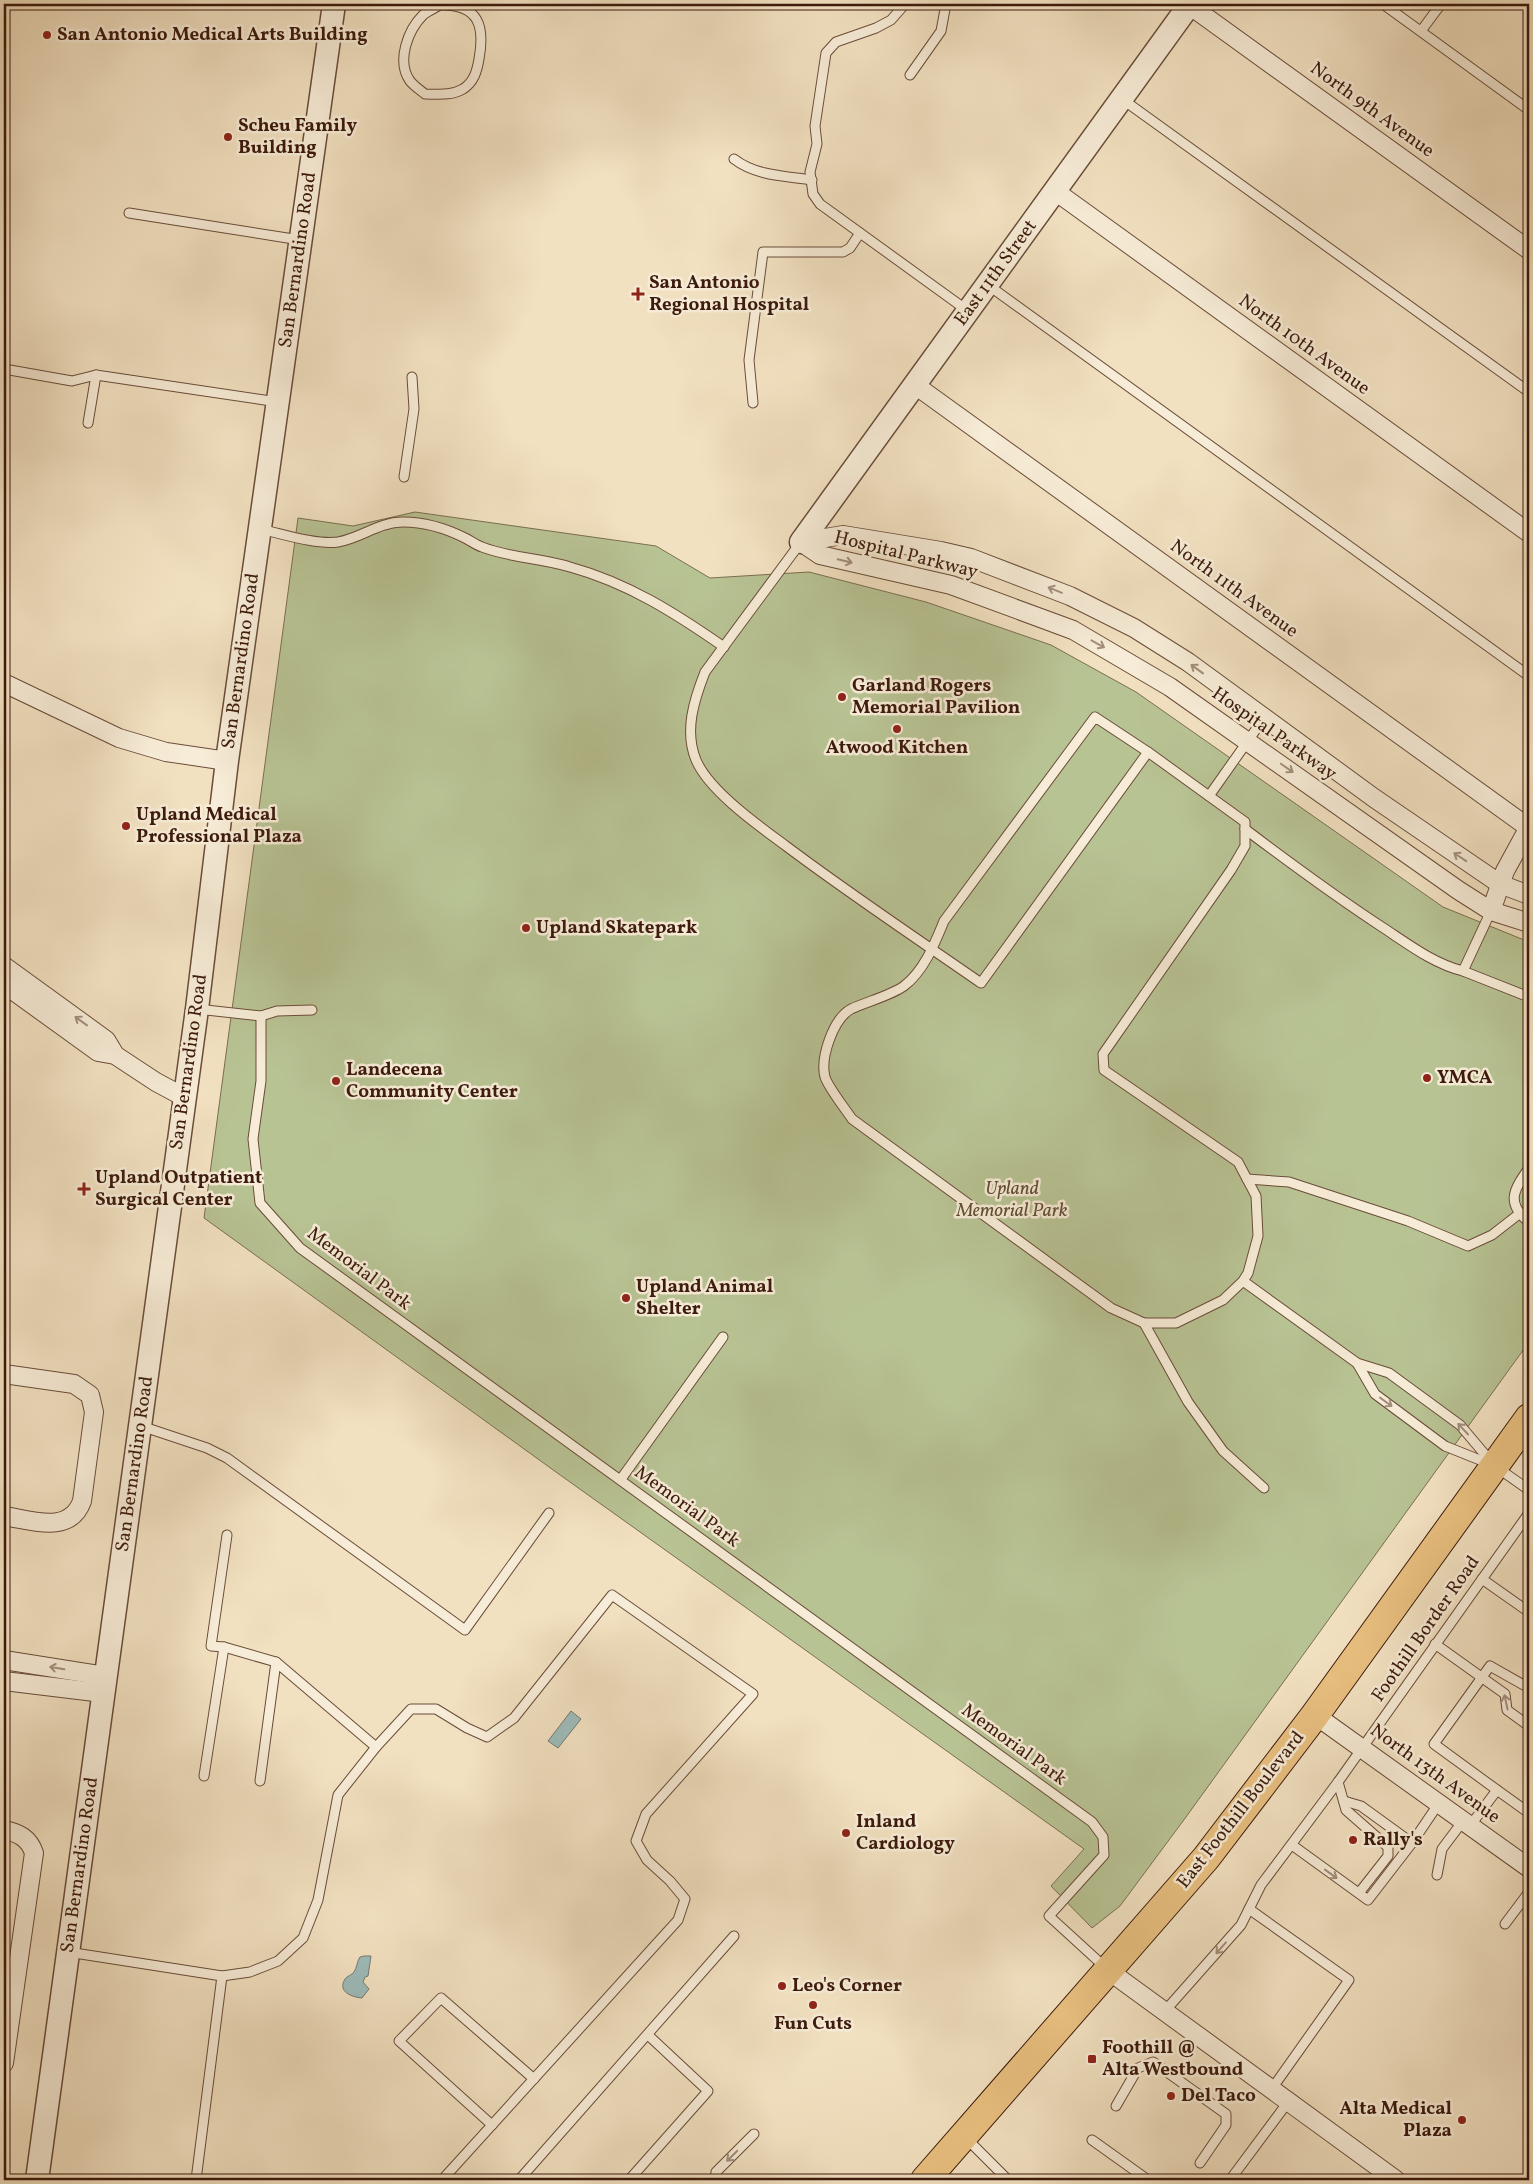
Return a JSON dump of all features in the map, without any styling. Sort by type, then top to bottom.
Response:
[{"type":"main road","name":"East Foothill Boulevard","points":[[925,2180],[1206,1858],[1316,1714],[1529,1418]]},
{"type":"street","name":"San Bernardino Road","points":[[37,2180],[197,1009],[227,761],[334,4]]},
{"type":"street","name":"East 11th Street","points":[[802,542],[1189,4]]},
{"type":"street","name":"North 9th Avenue","points":[[1189,4],[1529,250]]},
{"type":"street","name":"North 10th Avenue","points":[[1055,191],[1529,533]]},
{"type":"street","name":"North 11th Avenue","points":[[916,385],[1529,828]]},
{"type":"street","name":"Hospital Parkway","points":[[802,542],[843,535],[971,558],[1070,596],[1134,628],[1188,662],[1374,798],[1500,884],[1529,895]]},
{"type":"street","name":"Hospital Parkway","points":[[802,542],[820,555],[951,585],[1073,630],[1170,687],[1458,890],[1492,911],[1529,923]]},
{"type":"street","points":[[4,683],[119,738],[166,752],[227,761]]},
{"type":"street","points":[[1492,911],[1505,871],[1529,828]]},
{"type":"street","points":[[4,966],[106,1040],[115,1055]]},
{"type":"street","points":[[4,984],[98,1052],[115,1055],[156,1082],[184,1097]]},
{"type":"street","points":[[4,1374],[74,1384],[90,1395],[94,1412],[82,1501],[79,1510],[72,1517],[58,1524],[4,1516]]},
{"type":"street","points":[[4,1660],[104,1684]]},
{"type":"street","points":[[4,1681],[104,1684]]},
{"type":"street","name":"North 13th Avenue","points":[[1316,1714],[1529,1868]]},
{"type":"street","points":[[4,1830],[23,1836],[31,1843],[34,1853],[4,2063]]},
{"type":"street","points":[[1109,1971],[1396,2180]]},
{"type":"lane","points":[[905,4],[891,20],[876,28],[836,42],[826,53],[815,126],[817,144],[810,172],[813,194],[820,204],[968,311]]},
{"type":"lane","points":[[910,75],[941,31],[946,4]]},
{"type":"lane","points":[[1383,4],[1529,110]]},
{"type":"lane","points":[[1421,31],[1440,4]]},
{"type":"lane","points":[[440,5],[454,5],[475,17],[480,24],[482,42],[477,71],[472,80],[462,89],[444,95],[425,94],[410,80],[405,69],[405,50],[412,29],[425,14],[440,5]]},
{"type":"lane","points":[[1122,98],[1529,392]]},
{"type":"lane","points":[[734,159],[752,170],[812,180]]},
{"type":"lane","points":[[129,213],[301,240]]},
{"type":"lane","points":[[754,402],[750,360],[763,252],[832,254],[843,252],[850,248],[860,233]]},
{"type":"lane","points":[[988,284],[1529,676]]},
{"type":"lane","points":[[4,370],[72,380],[96,375],[278,402]]},
{"type":"lane","points":[[88,424],[96,375]]},
{"type":"lane","points":[[404,477],[414,409],[412,377]]},
{"type":"lane","points":[[260,529],[323,542],[338,542],[381,526],[404,522],[446,529],[481,547],[568,566],[609,579],[677,614],[724,647]]},
{"type":"lane","points":[[802,542],[705,672],[691,718],[690,740],[696,762],[713,785],[756,824],[833,882],[981,984],[1148,752]]},
{"type":"lane","points":[[1095,718],[1148,752],[1245,822],[1245,846],[1232,870],[1103,1054],[1104,1070],[1238,1162],[1256,1196],[1258,1236],[1248,1273],[1223,1300],[1176,1323],[1144,1323],[1111,1308],[852,1119],[825,1078],[825,1051],[834,1027],[849,1010],[904,986],[932,949],[944,921],[1095,718]]},
{"type":"lane","points":[[1209,796],[1264,718]]},
{"type":"lane","points":[[1245,829],[1335,896],[1446,967],[1463,971],[1529,997]]},
{"type":"lane","points":[[1463,971],[1492,911]]},
{"type":"lane","points":[[197,1009],[262,1016],[277,1011],[312,1010]]},
{"type":"lane","name":"Memorial Park","points":[[262,1016],[261,1072],[253,1139],[260,1203],[300,1248],[1092,1822],[1103,1837],[1104,1854],[1049,1916],[1109,1971]]},
{"type":"lane","points":[[1529,1168],[1516,1186],[1514,1203],[1519,1214],[1529,1222]]},
{"type":"lane","points":[[1247,1179],[1288,1182],[1408,1221],[1468,1246],[1492,1235],[1519,1214]]},
{"type":"lane","points":[[1242,1281],[1357,1364],[1389,1373],[1460,1424],[1495,1466]]},
{"type":"lane","points":[[1144,1323],[1188,1402],[1223,1451],[1264,1488]]},
{"type":"lane","points":[[621,1479],[723,1337]]},
{"type":"lane","points":[[1357,1364],[1375,1394],[1444,1446],[1495,1466],[1529,1490]]},
{"type":"lane","points":[[140,1425],[207,1448],[227,1458],[465,1630],[549,1513]]},
{"type":"lane","name":"Foothill Border Road","points":[[1164,2012],[1241,1925],[1261,1885],[1363,1748],[1529,1513]]},
{"type":"lane","points":[[227,1535],[211,1646],[224,1647],[276,1662],[376,1747]]},
{"type":"lane","points":[[1482,1579],[1529,1612]]},
{"type":"lane","points":[[68,1952],[222,1976],[250,1972],[278,1960],[303,1938],[318,1900],[338,1795],[376,1747],[411,1709],[436,1709],[467,1728],[487,1737],[514,1718],[612,1595],[753,1694],[646,1814],[636,1841],[647,1860],[670,1881],[685,1900],[678,1920],[442,2180]]},
{"type":"lane","points":[[1435,1644],[1505,1694],[1507,1710],[1529,1726]]},
{"type":"lane","points":[[204,1776],[224,1647]]},
{"type":"lane","points":[[260,1781],[276,1662]]},
{"type":"lane","points":[[1529,1688],[1490,1666],[1434,1744],[1529,1813]]},
{"type":"lane","points":[[1338,1782],[1346,1810],[1388,1847],[1388,1856],[1359,1893]]},
{"type":"lane","points":[[1438,1875],[1442,1849],[1497,1790]]},
{"type":"lane","points":[[1344,1801],[1361,1806],[1412,1843]]},
{"type":"lane","points":[[1292,1845],[1368,1900],[1412,1843],[1439,1803]]},
{"type":"lane","points":[[1506,1924],[1529,1892]]},
{"type":"lane","points":[[1249,1908],[1349,1980],[1271,2090]]},
{"type":"lane","points":[[519,2180],[734,1936]]},
{"type":"lane","points":[[196,2180],[222,1976]]},
{"type":"lane","points":[[492,2125],[399,2041],[441,1998],[534,2079]]},
{"type":"lane","points":[[643,2180],[632,2177],[708,2091],[648,2035]]},
{"type":"lane","points":[[1116,2106],[1138,2068],[1154,2062],[1226,2114],[1226,2125],[1200,2163]]},
{"type":"lane","points":[[1230,2180],[1288,2102]]},
{"type":"lane","points":[[715,2180],[716,2172],[754,2134]]},
{"type":"lane","points":[[964,2137],[1008,2180]]},
{"type":"lane","points":[[1092,2140],[1148,2180]]},
{"type":"green space","name":"Upland Memorial Park","points":[[415,512],[656,546],[710,578],[809,572],[926,602],[1051,645],[1136,692],[1443,907],[1529,942],[1529,1342],[1120,1906],[1092,1928],[1051,1886],[1084,1849],[204,1218],[298,518],[353,526]]},
{"type":"water","points":[[571,1711],[581,1719],[558,1748],[548,1741]]},
{"type":"water","points":[[371,1956],[368,1976],[365,1977],[363,1982],[369,1989],[362,1998],[347,1993],[344,1990],[343,1984],[346,1978],[354,1972],[360,1957]]},
{"type":"place","name":"San Antonio Medical Arts Building","points":[[47,35]]},
{"type":"place","name":"Scheu Family Building","points":[[228,137]]},
{"type":"place","name":"San Antonio Regional Hospital","points":[[638,294]]},
{"type":"place","name":"Garland Rogers Memorial Pavilion","points":[[842,697]]},
{"type":"place","name":"Atwood Kitchen","points":[[897,729]]},
{"type":"place","name":"Upland Medical Professional Plaza","points":[[126,826]]},
{"type":"place","name":"Upland Skatepark","points":[[526,928]]},
{"type":"place","name":"YMCA","points":[[1427,1078]]},
{"type":"place","name":"Landecena Community Center","points":[[336,1081]]},
{"type":"place","name":"Upland Outpatient Surgical Center","points":[[84,1189]]},
{"type":"place","name":"Upland Animal Shelter","points":[[626,1298]]},
{"type":"place","name":"Inland Cardiology","points":[[846,1833]]},
{"type":"place","name":"Rally's","points":[[1353,1840]]},
{"type":"place","name":"Leo's Corner","points":[[782,1986]]},
{"type":"place","name":"Fun Cuts","points":[[813,2005]]},
{"type":"place","name":"Foothill @ Alta Westbound","points":[[1092,2059]]},
{"type":"place","name":"Del Taco","points":[[1171,2096]]},
{"type":"place","name":"Alta Medical Plaza","points":[[1462,2120]]}]
